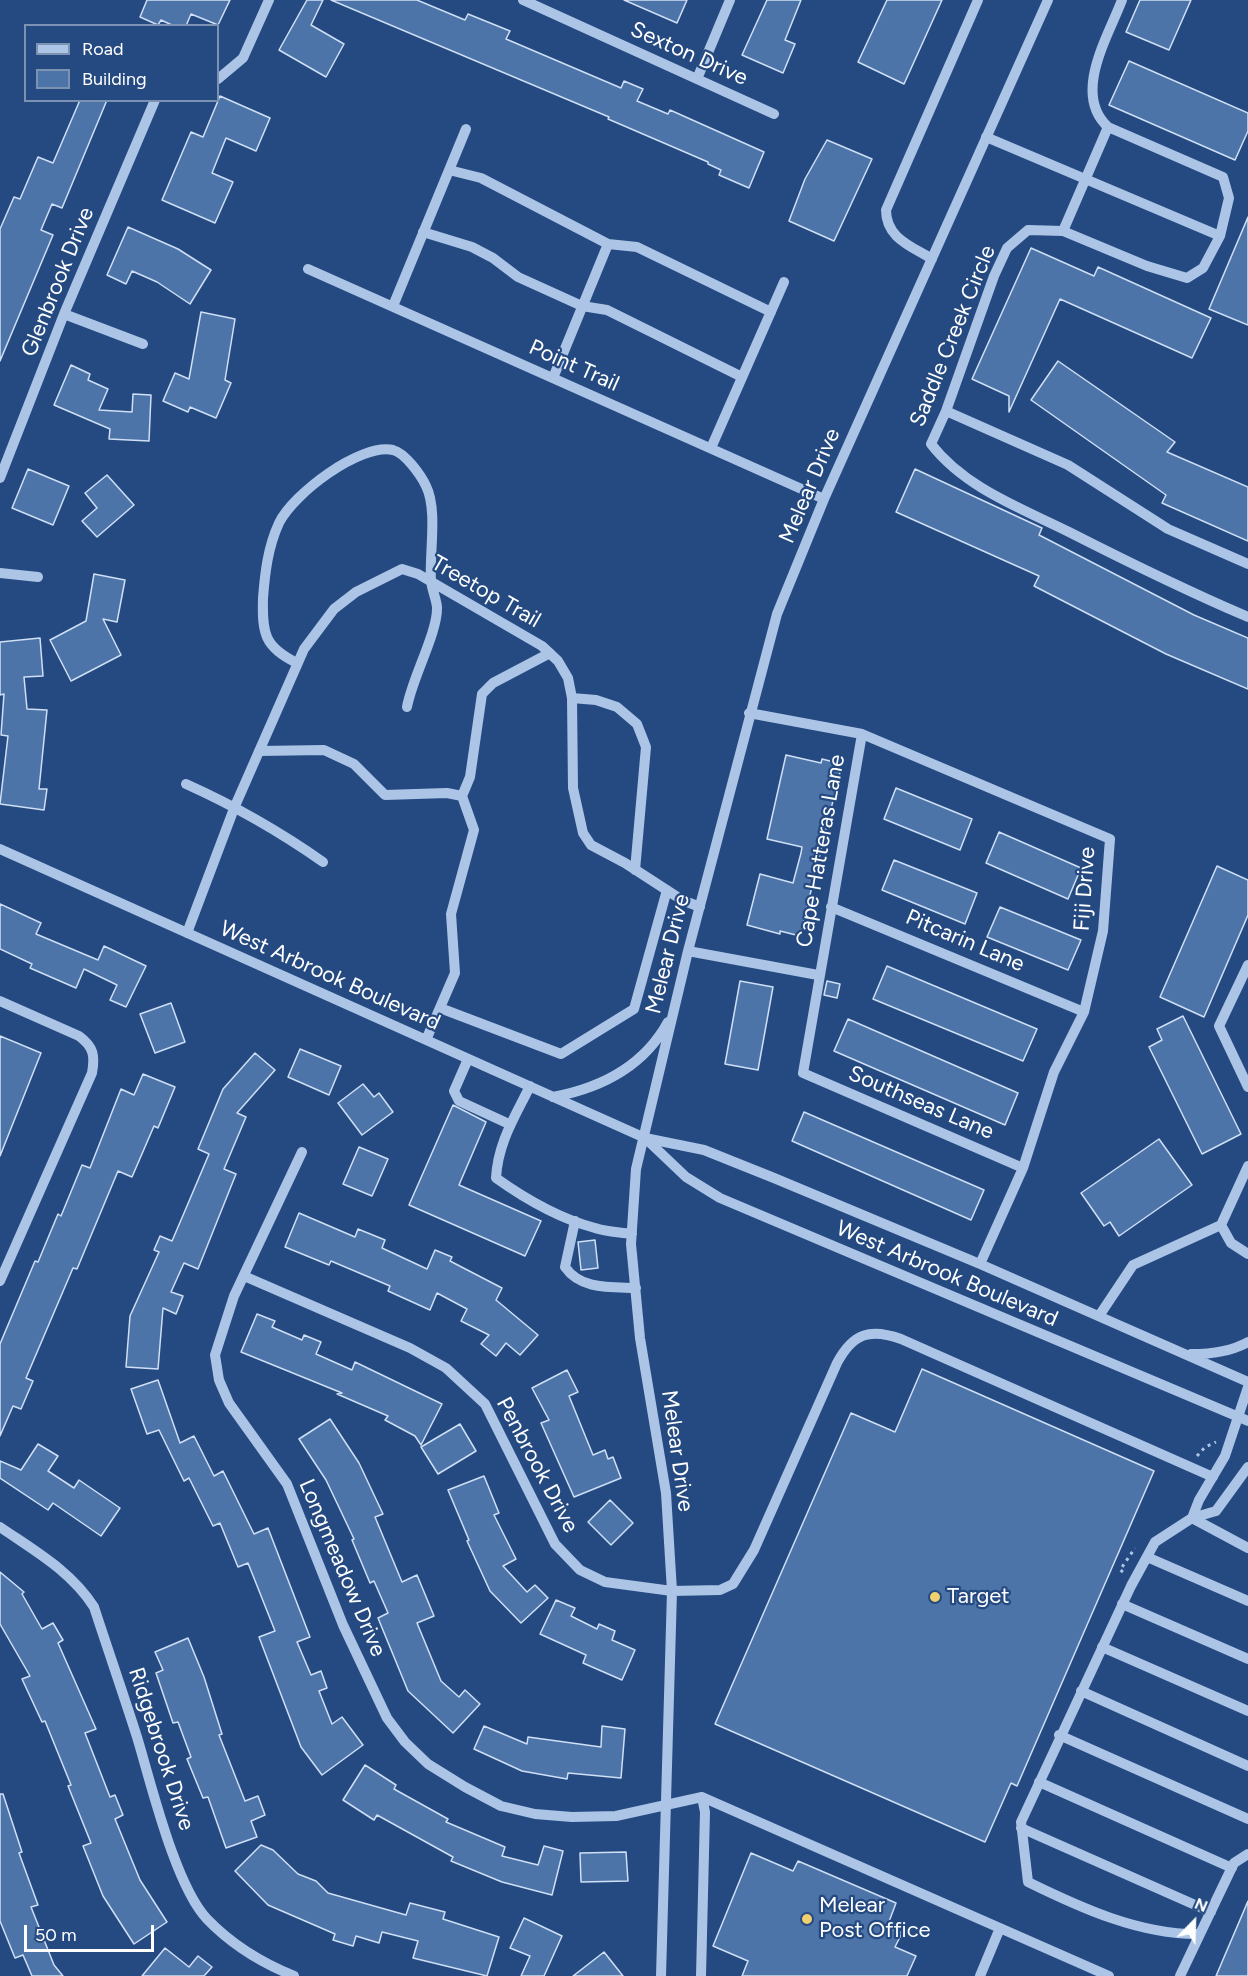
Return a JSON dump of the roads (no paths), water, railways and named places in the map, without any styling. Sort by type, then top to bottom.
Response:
[{"type":"street","points":[[219,78],[243,58],[269,0]]},
{"type":"street","name":"Sexton Drive","points":[[523,0],[774,114]]},
{"type":"street","points":[[697,79],[730,0]]},
{"type":"street","points":[[932,259],[890,231],[886,221],[886,210],[978,0]]},
{"type":"street","name":"Melear Drive","points":[[661,1976],[672,1591],[666,1493],[642,1350],[636,1288],[632,1234],[636,1169],[688,951],[777,614],[824,499],[1048,0]]},
{"type":"street","points":[[1108,127],[1063,231],[1148,266],[1187,278],[1203,268],[1220,236],[1229,198],[1223,177],[1108,127],[1098,118],[1093,109],[1093,81],[1122,0]]},
{"type":"street","name":"Glenbrook Drive","points":[[0,478],[64,314],[154,102]]},
{"type":"street","points":[[393,306],[466,129]]},
{"type":"street","points":[[986,137],[1220,236]]},
{"type":"street","points":[[449,170],[481,177],[608,244],[637,247],[771,312]]},
{"type":"street","name":"Saddle Creek Circle","points":[[1063,231],[1028,230],[1007,248],[994,276],[946,411],[931,444],[943,459],[986,491],[1187,591],[1248,616]]},
{"type":"street","points":[[423,232],[472,247],[493,258],[518,277],[582,306],[607,310],[742,377]]},
{"type":"street","points":[[553,378],[608,244]]},
{"type":"street","name":"Point Trail","points":[[308,269],[824,499]]},
{"type":"street","points":[[711,448],[784,282]]},
{"type":"street","points":[[64,314],[143,344]]},
{"type":"street","points":[[946,411],[1068,465],[1168,529],[1248,564]]},
{"type":"street","points":[[297,663],[282,656],[269,644],[264,634],[262,620],[267,556],[280,521],[310,485],[332,470],[375,451],[393,450],[401,453],[428,488],[431,516],[431,581],[437,609],[431,636],[411,688],[407,707]]},
{"type":"street","name":"Treetop Trail","points":[[187,933],[235,806],[297,663],[319,625],[334,609],[356,592],[402,569],[431,581],[558,661],[568,678],[572,698],[573,788],[583,833],[591,845],[682,900],[700,907]]},
{"type":"street","points":[[0,573],[38,577]]},
{"type":"street","points":[[426,1040],[455,973],[451,914],[474,830],[462,796],[470,777],[482,694],[493,683],[550,654]]},
{"type":"street","points":[[572,698],[596,700],[617,707],[637,724],[646,747],[635,870]]},
{"type":"street","name":"Fiji Drive","points":[[749,713],[862,734],[1110,838],[1103,931],[1084,1012],[1054,1072],[1023,1168],[980,1264]]},
{"type":"street","name":"Cape Hatteras Lane","points":[[803,1073],[818,975],[862,734]]},
{"type":"street","points":[[259,751],[324,750],[354,764],[385,795],[447,793],[462,796]]},
{"type":"street","points":[[186,784],[235,806],[280,832],[323,862]]},
{"type":"street","name":"West Arbrook Boulevard","points":[[0,849],[645,1138],[704,1150],[980,1264],[1248,1382]]},
{"type":"street","points":[[440,1008],[561,1054],[634,1009],[667,890]]},
{"type":"street","name":"Pitcarin Lane","points":[[831,906],[1084,1012]]},
{"type":"street","name":"Cape Hatteras Lane","points":[[688,951],[818,975]]},
{"type":"street","points":[[1247,1080],[1219,1026],[1248,965]]},
{"type":"street","points":[[0,1001],[79,1036],[90,1044],[95,1058],[92,1073],[0,1281]]},
{"type":"street","points":[[552,1097],[578,1092],[607,1081],[630,1065],[657,1042],[674,1011]]},
{"type":"street","points":[[468,1059],[454,1091],[459,1101],[509,1124]]},
{"type":"street","name":"Southseas Lane","points":[[803,1073],[1023,1168]]},
{"type":"street","points":[[530,1086],[514,1119],[509,1124],[497,1160],[496,1178],[511,1189],[575,1221],[596,1229],[632,1234]]},
{"type":"street","name":"West Arbrook Boulevard","points":[[645,1138],[686,1177],[720,1198],[1244,1419]]},
{"type":"street","name":"Longmeadow Drive","points":[[302,1152],[244,1276],[215,1355],[219,1380],[229,1403],[287,1484],[343,1625],[387,1718],[405,1742],[428,1764],[501,1806],[535,1814],[572,1817],[616,1816],[702,1797]]},
{"type":"street","points":[[1099,1316],[1133,1265],[1221,1225],[1248,1166]]},
{"type":"street","points":[[575,1221],[565,1267],[572,1278],[596,1287],[636,1288]]},
{"type":"street","points":[[1221,1225],[1231,1243],[1248,1254]]},
{"type":"street","name":"Penbrook Drive","points":[[244,1276],[411,1348],[446,1368],[485,1404],[555,1544],[580,1570],[605,1582],[672,1591],[720,1590],[733,1584],[745,1569],[844,1349],[869,1332],[885,1333],[901,1339],[1213,1477]]},
{"type":"street","points":[[1183,1353],[1221,1352],[1236,1349],[1248,1342]]},
{"type":"street","points":[[1192,1518],[1199,1500],[1244,1419],[1248,1387]]},
{"type":"street","points":[[1200,1934],[1183,1934],[1095,1915],[1028,1882],[1020,1822],[1122,1604],[1155,1542],[1192,1518],[1216,1511],[1248,1467]]},
{"type":"street","points":[[1192,1518],[1248,1548]]},
{"type":"street","name":"Ridgebrook Drive","points":[[0,1527],[63,1570],[83,1589],[94,1607],[158,1810],[189,1892],[206,1917],[251,1953],[271,1966],[294,1976]]},
{"type":"street","points":[[1147,1557],[1248,1601]]},
{"type":"street","points":[[1122,1604],[1248,1659]]},
{"type":"street","points":[[1102,1647],[1248,1711]]},
{"type":"street","points":[[1081,1691],[1248,1766]]},
{"type":"street","points":[[1059,1735],[1248,1819]]},
{"type":"street","points":[[1039,1782],[1232,1868]]},
{"type":"street","points":[[702,1797],[1000,1928],[1088,1972],[1109,1976]]},
{"type":"street","points":[[701,1976],[705,1812],[702,1797]]},
{"type":"street","points":[[1021,1828],[1211,1912]]},
{"type":"street","points":[[1180,1976],[1234,1863],[1248,1854]]},
{"type":"street","points":[[980,1976],[1000,1928]]},
{"type":"place","name":"Target","points":[[935,1597]]},
{"type":"place","name":"Melear Post Office","points":[[807,1919]]}]
